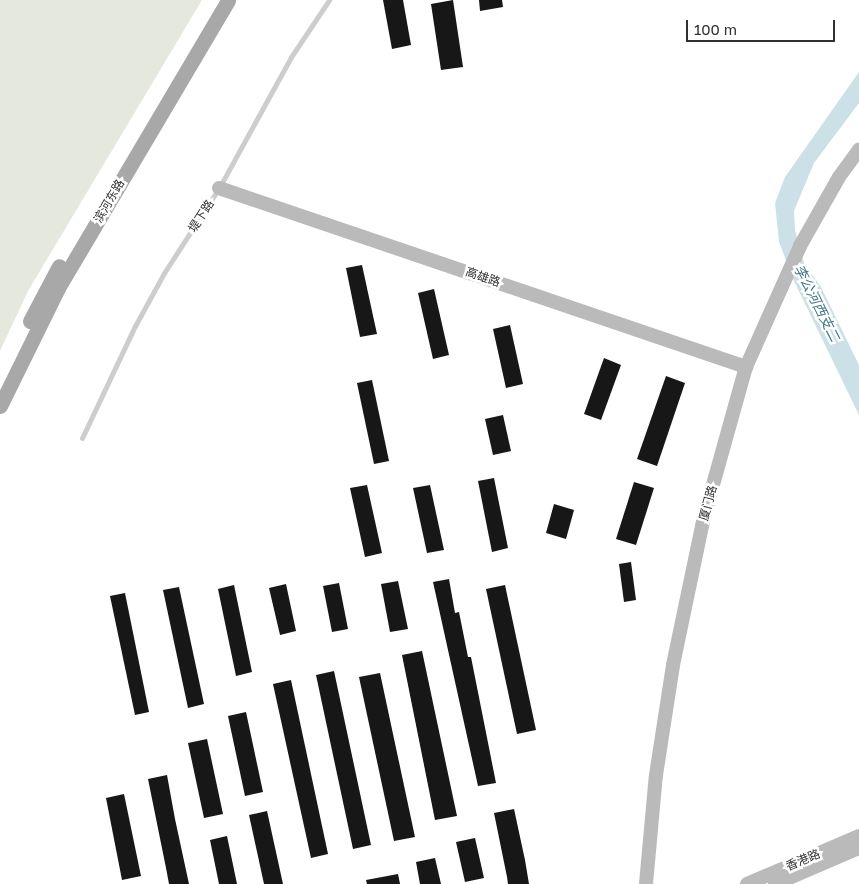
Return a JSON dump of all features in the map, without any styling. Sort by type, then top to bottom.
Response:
[{"type":"main road","name":"滨河东路","points":[[0,382],[47,285],[216,0]]},
{"type":"main road","name":"滨河东路","points":[[0,406],[58,288],[228,0]]},
{"type":"street","name":"厦门路","points":[[646,884],[656,775],[673,665],[704,517],[746,367],[800,246],[839,177],[859,149]]},
{"type":"street","name":"高雄路","points":[[219,188],[746,367]]},
{"type":"street","name":"香港路","points":[[747,884],[859,836]]},
{"type":"street","name":"香港路","points":[[775,884],[859,848]]},
{"type":"lane","name":"堤下路","points":[[82,438],[135,326],[219,188],[291,57],[329,0]]},
{"type":"shaded area","points":[[0,0],[202,0],[28,291],[0,351]]},
{"type":"water","name":"李公河西支二","points":[[859,72],[859,103],[814,163],[794,211],[795,230],[804,263],[821,287],[859,365],[859,415],[794,281],[779,242],[775,203],[785,177]]},
{"type":"building","points":[[383,0],[403,0],[411,45],[392,49]]},
{"type":"building","points":[[453,0],[463,67],[441,70],[431,4]]},
{"type":"building","points":[[479,0],[502,0],[503,7],[480,11]]},
{"type":"building","points":[[362,265],[377,334],[360,337],[346,268]]},
{"type":"building","points":[[434,289],[449,355],[433,359],[418,293]]},
{"type":"building","points":[[510,325],[523,384],[506,388],[493,329]]},
{"type":"building","points":[[604,358],[621,365],[601,420],[584,414]]},
{"type":"building","points":[[666,376],[685,383],[657,466],[637,459]]},
{"type":"building","points":[[372,380],[389,461],[374,464],[357,383]]},
{"type":"building","points":[[503,415],[511,451],[493,455],[485,419]]},
{"type":"building","points":[[494,478],[508,548],[492,552],[478,481]]},
{"type":"building","points":[[634,482],[654,488],[636,545],[616,539]]},
{"type":"building","points":[[367,485],[382,553],[365,557],[350,488]]},
{"type":"building","points":[[430,485],[444,550],[427,553],[413,488]]},
{"type":"building","points":[[554,504],[574,510],[566,539],[546,533]]},
{"type":"building","points":[[631,562],[636,600],[624,602],[619,564]]},
{"type":"building","points":[[449,579],[455,613],[459,612],[468,657],[471,657],[496,783],[478,786],[433,582]]},
{"type":"building","points":[[398,581],[408,629],[390,632],[381,584]]},
{"type":"building","points":[[339,583],[348,629],[332,632],[323,586]]},
{"type":"building","points":[[286,584],[296,631],[280,635],[269,588]]},
{"type":"building","points":[[234,585],[252,672],[236,676],[218,589]]},
{"type":"building","points":[[505,585],[536,730],[517,734],[486,589]]},
{"type":"building","points":[[179,587],[204,704],[188,708],[163,590]]},
{"type":"building","points":[[125,593],[149,712],[135,715],[110,596]]},
{"type":"building","points":[[422,651],[457,816],[435,820],[402,655]]},
{"type":"building","points":[[334,671],[371,845],[353,849],[316,675]]},
{"type":"building","points":[[380,673],[415,837],[394,841],[359,677]]},
{"type":"building","points":[[291,680],[328,854],[311,858],[273,684]]},
{"type":"building","points":[[246,712],[263,792],[245,796],[228,716]]},
{"type":"building","points":[[207,739],[223,814],[204,818],[188,743]]},
{"type":"building","points":[[167,775],[189,884],[169,884],[148,779]]},
{"type":"building","points":[[124,794],[141,876],[122,880],[106,798]]},
{"type":"building","points":[[514,809],[529,884],[508,884],[494,813]]},
{"type":"building","points":[[267,811],[283,884],[264,884],[249,815]]},
{"type":"building","points":[[227,836],[237,884],[219,884],[210,840]]},
{"type":"building","points":[[475,838],[484,878],[465,882],[456,842]]},
{"type":"building","points":[[435,858],[441,884],[420,884],[416,862]]},
{"type":"building","points":[[398,874],[400,884],[367,884],[366,880]]}]
